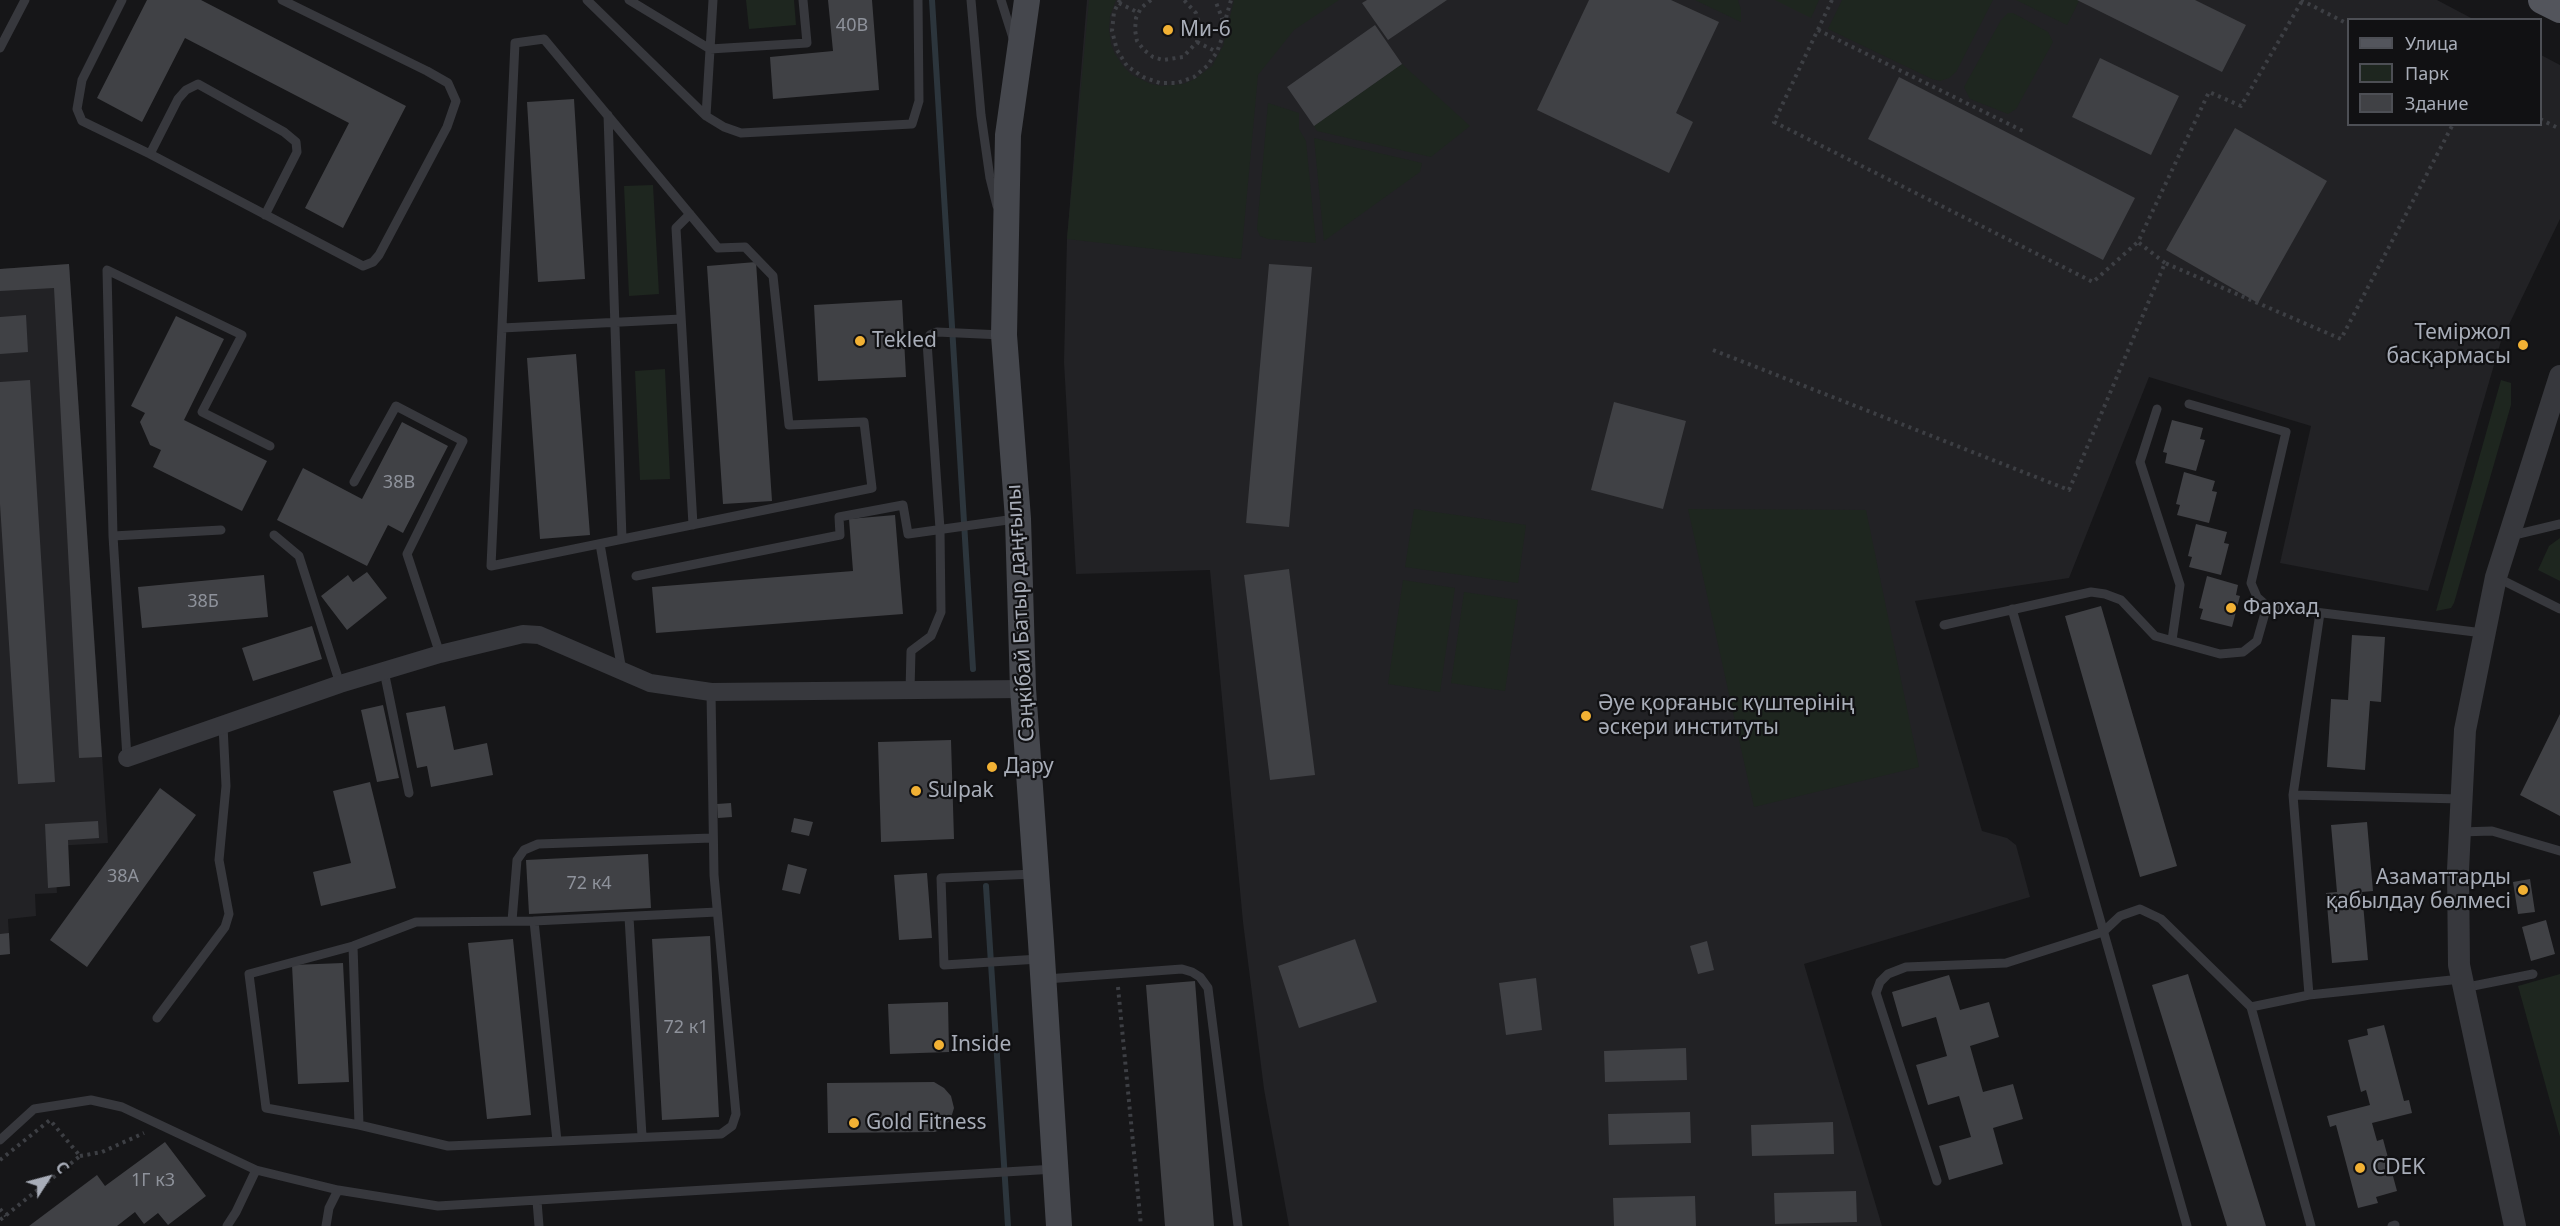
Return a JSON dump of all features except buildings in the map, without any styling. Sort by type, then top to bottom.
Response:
[{"type":"main road","name":"Сәңкібай Батыр даңғылы","points":[[1027,0],[1008,135],[1004,335],[1018,519],[1023,689],[1059,1226]]},
{"type":"main road","points":[[2542,0],[2560,9]]},
{"type":"street","points":[[2515,1226],[2458,965],[2461,799],[2465,730],[2496,577],[2560,376]]},
{"type":"street","points":[[127,758],[340,684],[440,654],[523,634],[539,635],[650,683],[711,692],[909,692],[1023,689]]},
{"type":"lane","points":[[0,48],[26,0]]},
{"type":"lane","points":[[122,0],[82,80],[77,109],[82,121],[150,154],[363,266],[373,262],[380,255],[447,127],[456,101],[448,83],[427,70],[282,0]]},
{"type":"lane","points":[[587,0],[706,116],[724,127],[741,133],[912,124],[920,101],[918,0]]},
{"type":"lane","points":[[629,0],[710,49],[807,43],[803,0]]},
{"type":"lane","points":[[706,116],[713,0]]},
{"type":"lane","points":[[971,0],[974,53],[990,178],[1006,241]]},
{"type":"lane","points":[[1001,0],[1018,55]]},
{"type":"lane","points":[[544,39],[690,214],[718,248],[745,247],[773,276],[789,425],[864,422],[872,488],[491,566],[515,43],[544,39]]},
{"type":"lane","points":[[150,154],[178,99],[186,90],[198,84],[284,132],[296,142],[297,152],[265,215]]},
{"type":"lane","points":[[608,115],[622,539]]},
{"type":"lane","points":[[690,214],[676,228],[693,525]]},
{"type":"lane","points":[[127,758],[113,536],[107,270],[242,335],[202,412],[270,446]]},
{"type":"lane","points":[[502,328],[681,319]]},
{"type":"lane","points":[[909,692],[910,651],[931,636],[941,612],[940,530],[927,342],[930,335],[942,333],[1004,335]]},
{"type":"lane","points":[[2189,404],[2286,432],[2251,583],[2257,597],[2267,606],[2483,633]]},
{"type":"lane","points":[[354,482],[396,406],[463,441],[407,554],[440,654]]},
{"type":"lane","points":[[2157,409],[2140,462],[2180,585],[2172,640]]},
{"type":"lane","points":[[636,576],[840,535],[839,517],[903,505],[908,534],[1018,519]]},
{"type":"lane","points":[[2510,536],[2560,524]]},
{"type":"lane","points":[[113,536],[221,530]]},
{"type":"lane","points":[[274,535],[299,556],[340,684]]},
{"type":"lane","points":[[600,544],[622,671]]},
{"type":"lane","points":[[2496,577],[2560,609]]},
{"type":"lane","points":[[1944,625],[2091,592],[2121,600],[2156,636],[2220,654],[2243,652],[2257,641],[2267,606]]},
{"type":"lane","points":[[2012,609],[2187,1226]]},
{"type":"lane","points":[[2309,995],[2293,795],[2320,613]]},
{"type":"lane","points":[[384,671],[409,793]]},
{"type":"lane","points":[[711,692],[712,838],[736,1114],[732,1126],[721,1134],[448,1146],[359,1125],[266,1108],[249,974],[353,946],[416,922],[534,921],[717,912]]},
{"type":"lane","points":[[157,1018],[225,927],[229,914],[219,860],[226,786],[223,726]]},
{"type":"lane","points":[[2293,795],[2461,799]]},
{"type":"lane","points":[[2460,832],[2492,831],[2560,851]]},
{"type":"lane","points":[[512,921],[517,860],[524,850],[538,844],[712,838]]},
{"type":"lane","points":[[1035,874],[941,878],[944,965],[1000,962],[1043,969],[1116,974],[1182,969],[1200,977],[1208,988],[1238,1226]]},
{"type":"lane","points":[[1937,1180],[1879,1007],[1876,993],[1880,982],[1888,975],[1906,967],[2006,963],[2103,932],[2120,916],[2140,909],[2161,919],[2251,1007],[2312,1226]]},
{"type":"lane","points":[[629,917],[642,1136]]},
{"type":"lane","points":[[534,921],[557,1140]]},
{"type":"lane","points":[[353,946],[359,1125]]},
{"type":"lane","points":[[2251,1007],[2309,995],[2462,984],[2533,974]]},
{"type":"lane","points":[[0,1140],[34,1109],[91,1100],[122,1107],[256,1170],[338,1190],[438,1206],[1055,1169]]},
{"type":"lane","points":[[227,1226],[256,1170]]},
{"type":"lane","points":[[325,1226],[329,1208],[338,1190]]},
{"type":"lane","points":[[537,1201],[539,1226]]},
{"type":"path","points":[[1151,0],[1139,13],[1135,30],[1137,41],[1153,57],[1173,60],[1182,57],[1197,42],[1199,22],[1196,13],[1184,0]]},
{"type":"path","points":[[1215,0],[1222,18],[1223,30]]},
{"type":"path","points":[[1139,13],[1120,2],[1114,12],[1112,31],[1117,50],[1127,66],[1143,77],[1160,83],[1177,82],[1200,72],[1208,66],[1218,52],[1231,0]]},
{"type":"path","points":[[1833,0],[1774,122],[2093,282],[2138,242],[2209,92],[2241,106],[2301,0],[2347,23]]},
{"type":"path","points":[[1818,30],[2023,130]]},
{"type":"path","points":[[1197,42],[1218,52]]},
{"type":"path","points":[[2542,120],[2560,129]]},
{"type":"path","points":[[2138,242],[2165,263],[2341,339],[2452,126]]},
{"type":"path","points":[[1713,350],[2069,490],[2165,263]]},
{"type":"path","points":[[1116,974],[1141,1226]]},
{"type":"path","points":[[0,1160],[50,1120],[80,1156]]},
{"type":"path","points":[[0,1220],[80,1156],[102,1152],[162,1126]]},
{"type":"path","points":[[0,1209],[6,1216]]},
{"type":"shaded area","name":"Әуе қорғаныс күштерінің әскери институты","points":[[1087,0],[2437,0],[2471,18],[2347,18],[2347,126],[2542,126],[2542,56],[2560,65],[2560,219],[2501,341],[2428,591],[2280,563],[2311,426],[2149,377],[2069,578],[1915,601],[1982,831],[2007,838],[2016,845],[2030,897],[1804,964],[1882,1226],[1289,1226],[1264,1089],[1243,922],[1210,570],[1076,574],[1064,362],[1067,239]]},
{"type":"shaded area","points":[[69,264],[108,843],[54,846],[57,893],[35,894],[36,916],[8,919],[10,954],[0,955],[0,269]]},
{"type":"green space","points":[[746,0],[794,0],[796,25],[749,29]]},
{"type":"green space","points":[[1089,0],[1116,0],[1110,16],[1109,30],[1115,54],[1132,75],[1151,84],[1162,86],[1183,84],[1195,79],[1212,66],[1223,46],[1234,0],[1339,0],[1294,30],[1258,75],[1241,259],[1067,239]]},
{"type":"green space","points":[[1695,0],[1738,0],[1741,22]]},
{"type":"green space","points":[[1775,0],[1819,0],[1811,18]]},
{"type":"green space","points":[[1842,0],[1993,0],[1956,72],[1940,81],[1828,29]]},
{"type":"green space","points":[[2016,0],[2077,0],[2079,1],[2067,25]]},
{"type":"green space","points":[[2008,13],[2013,13],[2048,32],[2053,42],[2016,109],[2008,114],[1970,99],[1964,87],[2001,20]]},
{"type":"green space","points":[[1402,64],[1470,126],[1431,157],[1317,131],[1314,126]]},
{"type":"green space","points":[[1268,103],[1299,113],[1299,129],[1306,141],[1316,243],[1268,239],[1260,236],[1257,229]]},
{"type":"green space","points":[[1314,138],[1422,163],[1420,172],[1324,241]]},
{"type":"green space","points":[[653,185],[659,294],[629,296],[624,186]]},
{"type":"green space","points":[[665,369],[670,479],[640,480],[635,371]]},
{"type":"green space","points":[[2501,380],[2511,383],[2511,405],[2454,603],[2451,608],[2436,611]]},
{"type":"green space","points":[[1414,509],[1526,525],[1518,583],[1405,567]]},
{"type":"green space","points":[[1688,509],[1866,510],[1919,767],[1754,807]]},
{"type":"green space","points":[[2560,538],[2560,581],[2538,570],[2549,546]]},
{"type":"green space","points":[[1403,580],[1455,588],[1440,692],[1388,684]]},
{"type":"green space","points":[[1464,592],[1518,600],[1505,691],[1451,683]]},
{"type":"green space","points":[[2560,974],[2560,1137],[2518,986]]},
{"type":"waterway","points":[[932,0],[973,669]]},
{"type":"waterway","points":[[986,886],[1008,1226]]},
{"type":"place","name":"Ми-6","points":[[1168,30]]},
{"type":"place","name":"Тekled","points":[[860,341]]},
{"type":"place","name":"Теміржол басқармасы","points":[[2523,345]]},
{"type":"place","name":"Фархад","points":[[2231,608]]},
{"type":"place","name":"Әуе қорғаныс күштерінің әскери институты","points":[[1586,716]]},
{"type":"place","name":"Дару","points":[[992,767]]},
{"type":"place","name":"Sulpak","points":[[916,791]]},
{"type":"place","name":"Азаматтарды қабылдау бөлмесі","points":[[2523,890]]},
{"type":"place","name":"Inside","points":[[939,1045]]},
{"type":"place","name":"Gold Fitness","points":[[854,1123]]},
{"type":"place","name":"CDEK","points":[[2360,1168]]}]
